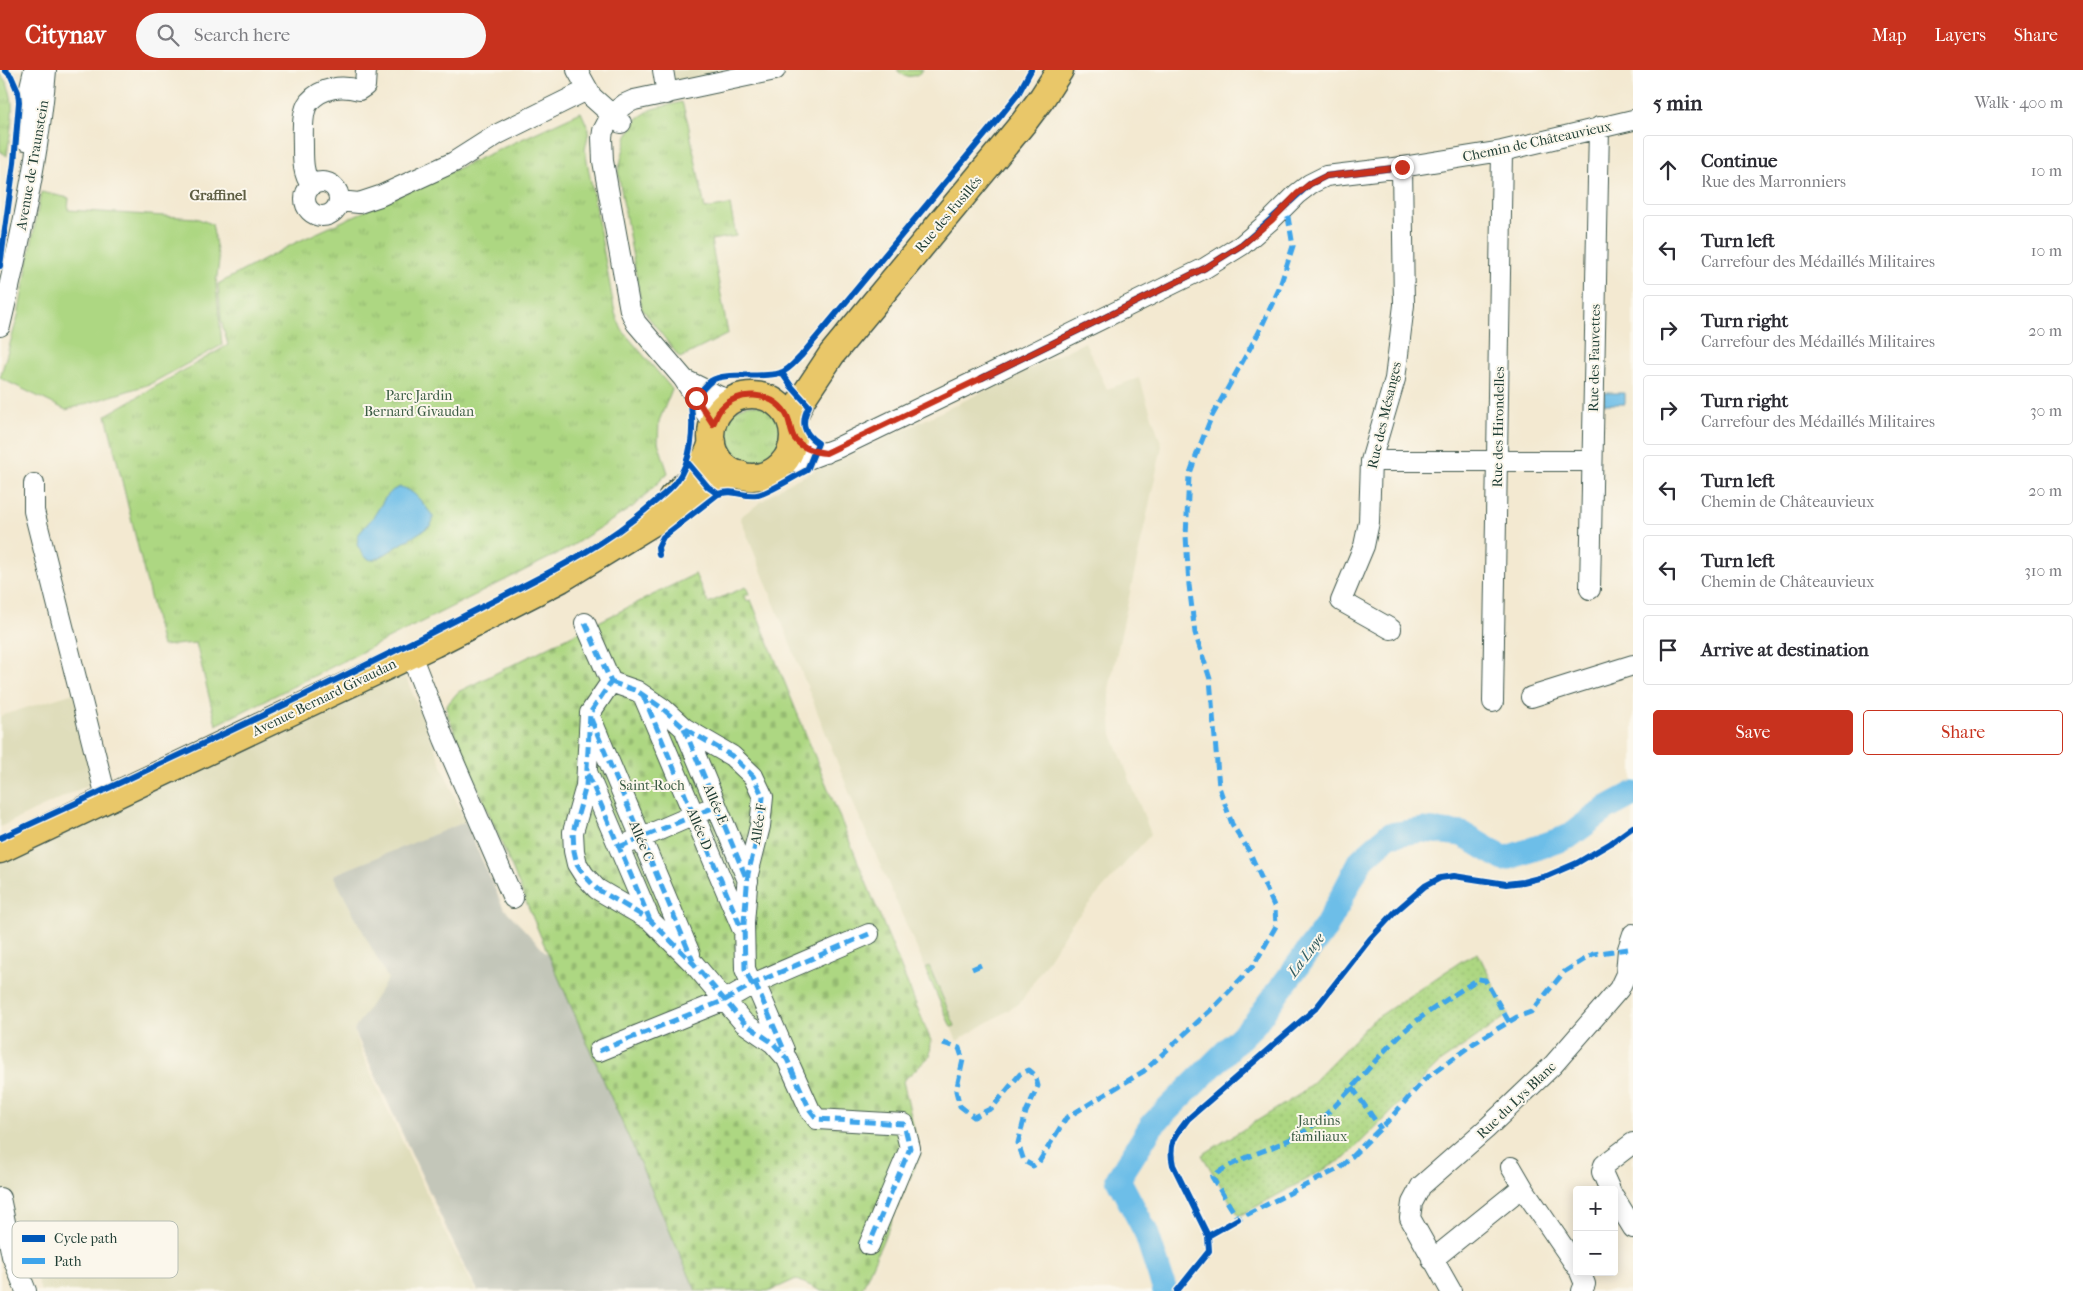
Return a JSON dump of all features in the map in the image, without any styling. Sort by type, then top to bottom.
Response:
[{"type":"main road","name":"Rue des Fusillés","points":[[792,430],[802,399],[832,354],[1024,122],[1060,70]]},
{"type":"main road","name":"Rue des Fusillés","points":[[764,397],[790,386],[832,354]]},
{"type":"main road","points":[[640,530],[696,474],[705,462],[712,433],[720,410],[731,400],[742,396],[764,397],[781,407],[792,430],[788,454],[783,462],[766,474],[756,476],[740,474],[729,470],[715,453],[712,433]]},
{"type":"main road","points":[[640,530],[696,493],[725,478],[740,474]]},
{"type":"main road","name":"Avenue Bernard Givaudan","points":[[0,850],[411,656],[561,579],[640,530]]},
{"type":"street","name":"Avenue de Traunstein","points":[[15,260],[30,87],[34,70]]},
{"type":"street","name":"Avenue de Traunstein","points":[[0,326],[31,185],[43,108],[46,70]]},
{"type":"street","points":[[311,185],[305,173],[303,143],[306,110],[309,102],[334,86],[350,87],[359,90],[365,86],[366,70]]},
{"type":"street","points":[[577,70],[587,90],[617,118]]},
{"type":"street","points":[[660,96],[663,70]]},
{"type":"street","points":[[617,118],[660,96],[775,70]]},
{"type":"street","points":[[339,202],[359,203],[380,196],[454,162],[498,134],[587,90]]},
{"type":"street","points":[[617,118],[605,171],[630,310],[644,334],[683,378],[712,433]]},
{"type":"street","name":"Chemin de Châteauvieux","points":[[783,462],[803,461],[826,453],[1205,268],[1242,245],[1272,220],[1297,194],[1326,176],[1402,167],[1502,151],[1633,120]]},
{"type":"street","name":"Rue des Fauvettes","points":[[1590,589],[1599,127]]},
{"type":"street","name":"Rue des Hirondelles","points":[[1493,702],[1502,151]]},
{"type":"street","name":"Rue des Mésanges","points":[[1391,629],[1341,602],[1364,546],[1369,522],[1371,461],[1395,379],[1404,304],[1402,167]]},
{"type":"street","points":[[324,182],[330,184],[339,195],[339,202],[333,213],[320,217],[313,215],[308,210],[304,197],[311,185],[324,182]]},
{"type":"street","points":[[683,378],[718,396],[731,400]]},
{"type":"street","points":[[792,430],[798,443],[814,452],[826,453]]},
{"type":"street","points":[[1371,461],[1592,461]]},
{"type":"street","points":[[34,484],[34,511],[107,800]]},
{"type":"street","points":[[585,623],[611,682],[590,713],[586,786],[573,832],[577,864],[597,889],[650,920],[694,964],[744,1023],[773,1043],[788,1059]]},
{"type":"street","points":[[411,656],[430,686],[444,739],[513,898]]},
{"type":"street","points":[[1531,697],[1633,665]]},
{"type":"street","name":"Allée F","points":[[611,682],[637,690],[662,708],[684,728],[710,742],[736,760],[753,776],[762,797],[760,826],[748,881],[744,935],[746,969],[810,1110],[817,1120],[904,1124],[910,1148],[869,1245]]},
{"type":"street","name":"Allée D","points":[[643,695],[744,935]]},
{"type":"street","name":"Allée C","points":[[590,716],[694,964]]},
{"type":"street","name":"Allée E","points":[[684,728],[748,881]]},
{"type":"street","points":[[587,772],[650,920]]},
{"type":"street","points":[[619,847],[717,806]]},
{"type":"street","points":[[599,1051],[725,1000],[754,984],[869,934]]},
{"type":"street","name":"Rue du Lys Blanc","points":[[1451,1291],[1410,1218],[1412,1203],[1421,1186],[1486,1129],[1553,1065],[1608,1003],[1626,974],[1628,949],[1633,934]]},
{"type":"street","points":[[1608,1186],[1602,1172],[1604,1166],[1633,1143]]},
{"type":"street","points":[[1511,1167],[1525,1191],[1573,1261]]},
{"type":"street","points":[[1432,1260],[1516,1193],[1525,1191]]},
{"type":"street","points":[[0,1198],[12,1256]]},
{"type":"street","points":[[1618,1204],[1633,1228]]},
{"type":"street","points":[[1582,1276],[1585,1284],[1582,1291]]},
{"type":"street","points":[[21,1278],[26,1291]]},
{"type":"shaded area","points":[[672,70],[733,70],[675,82]]},
{"type":"shaded area","points":[[1085,342],[1107,389],[1139,378],[1162,446],[1109,689],[1112,734],[1151,834],[1071,924],[1020,1003],[957,1041],[855,807],[740,517],[786,484],[912,426]]},
{"type":"shaded area","points":[[403,670],[465,822],[333,875],[389,979],[354,1030],[364,1059],[397,1130],[449,1241],[476,1291],[41,1291],[36,1278],[178,1278],[178,1221],[12,1221],[12,1255],[0,1260],[0,860],[223,750],[227,759]]},
{"type":"shaded area","points":[[74,693],[97,781],[0,827],[0,716]]},
{"type":"shaded area","points":[[465,822],[503,907],[549,956],[696,1291],[478,1291],[459,1255],[354,1030],[388,979],[333,875]]},
{"type":"green space","points":[[897,70],[923,70],[917,75],[907,76]]},
{"type":"green space","points":[[0,74],[6,82],[12,102],[7,156],[0,151]]},
{"type":"green space","points":[[682,102],[705,209],[730,205],[736,236],[711,240],[728,334],[680,358],[642,309],[618,172],[627,136],[638,118],[652,109]]},
{"type":"green space","name":"Parc Jardin Bernard Givaudan","points":[[581,112],[589,130],[585,150],[615,313],[622,330],[672,389],[659,421],[658,442],[668,473],[634,506],[567,549],[216,725],[196,643],[162,646],[106,415],[228,345],[221,320],[218,284],[295,243]]},
{"type":"green space","points":[[41,192],[69,198],[68,210],[196,218],[212,224],[219,261],[216,284],[222,345],[150,384],[66,410],[0,378],[18,316]]},
{"type":"green space","points":[[746,405],[758,405],[769,410],[777,418],[782,429],[780,447],[769,460],[758,465],[746,465],[735,460],[727,452],[722,441],[722,429],[727,418],[735,410]]},
{"type":"green space","name":"Saint-Roch","points":[[695,574],[708,603],[746,587],[749,594],[745,596],[747,601],[751,600],[931,1041],[930,1056],[903,1081],[920,1155],[861,1291],[821,1291],[796,1279],[770,1291],[696,1291],[549,956],[448,716],[447,705],[458,692]]},
{"type":"green space","name":"Jardins familiaux","points":[[1478,953],[1508,1015],[1439,1063],[1345,1158],[1239,1216],[1202,1155],[1302,1093],[1372,1021],[1463,960]]},
{"type":"green space","points":[[929,966],[955,1026],[951,1027],[925,968]]},
{"type":"water","points":[[1604,393],[1625,393],[1625,404],[1604,404]]},
{"type":"water","points":[[400,487],[410,491],[418,498],[433,516],[433,521],[430,526],[379,558],[371,560],[365,557],[357,545],[358,535],[374,516],[385,498],[393,490]]},
{"type":"waterway","name":"La Luye","points":[[1165,1291],[1146,1232],[1118,1179],[1152,1125],[1255,1023],[1326,927],[1361,860],[1389,835],[1424,830],[1462,834],[1504,859],[1568,837],[1607,808],[1633,794]]},
{"type":"marked path","points":[[943,1043],[959,1048],[963,1060],[956,1091],[960,1106],[974,1117],[992,1108],[1020,1074],[1029,1070],[1035,1075],[1038,1086],[1026,1112],[1018,1143],[1024,1161],[1033,1166],[1039,1162],[1066,1118],[1144,1071],[1215,1006],[1254,965],[1276,926],[1275,908],[1249,851],[1232,824],[1219,787],[1210,679],[1195,633],[1189,585],[1186,536],[1189,476],[1199,448],[1211,418],[1259,332],[1279,289],[1293,246],[1288,217],[1284,208]]},
{"type":"marked path","points":[[585,623],[611,682],[590,713],[586,786],[573,832],[577,864],[597,889],[650,920],[694,964],[744,1023],[773,1043],[787,1059],[810,1110],[817,1119],[904,1124],[910,1148],[869,1245]]},
{"type":"marked path","points":[[611,682],[637,691],[662,708],[684,728],[732,756],[753,776],[763,797],[760,826],[748,874],[744,923],[745,969],[752,985]]},
{"type":"marked path","points":[[643,695],[742,930]]},
{"type":"marked path","points":[[591,719],[693,961]]},
{"type":"marked path","points":[[684,728],[747,880]]},
{"type":"marked path","points":[[588,774],[650,920]]},
{"type":"marked path","points":[[619,847],[717,806]]},
{"type":"marked path","points":[[599,1051],[725,1000],[755,983],[869,934]]},
{"type":"marked path","points":[[1509,1022],[1485,980],[1478,979],[1426,1014],[1406,1029],[1345,1095],[1311,1127],[1287,1141],[1223,1169],[1212,1177],[1238,1219],[1340,1168],[1387,1122],[1425,1079],[1474,1043],[1517,1017],[1531,1012],[1564,972],[1593,954],[1628,949]]},
{"type":"marked path","points":[[972,969],[981,965]]},
{"type":"marked path","points":[[755,983],[785,1052]]},
{"type":"marked path","points":[[1352,1087],[1381,1129]]},
{"type":"cycle path","points":[[0,266],[14,163],[19,102],[18,92],[11,76],[5,70]]},
{"type":"cycle path","points":[[0,838],[239,727],[417,640],[566,563],[589,550],[631,521],[676,482],[686,465],[692,435],[691,405],[705,386],[711,381],[725,376],[772,375],[783,372],[791,366],[1003,113],[1018,94],[1031,70]]},
{"type":"cycle path","points":[[982,378],[1205,268],[1242,245],[1310,184],[1326,176],[1402,167]]},
{"type":"cycle path","points":[[687,462],[708,487],[718,494],[729,492],[752,495],[762,494],[807,470],[818,443],[809,435],[804,426],[806,411],[809,406],[782,373]]},
{"type":"cycle path","points":[[659,555],[658,547],[663,537],[718,494]]},
{"type":"cycle path","points":[[1208,1236],[1173,1165],[1171,1151],[1176,1135],[1188,1119],[1316,1008],[1370,939],[1395,912],[1425,886],[1440,878],[1454,876],[1506,884],[1547,876],[1577,863],[1611,843],[1633,827]]},
{"type":"cycle path","points":[[1177,1291],[1209,1251],[1208,1236],[1238,1219]]},
{"type":"district","name":"Graffinel","points":[[218,195]]},
{"type":"route","points":[[696,398],[713,424],[720,410],[731,400],[742,396],[764,397],[781,407],[787,415],[791,423],[793,437],[798,443],[814,452],[826,453],[1205,268],[1242,245],[1272,220],[1297,194],[1310,184],[1326,176],[1402,167]]}]
